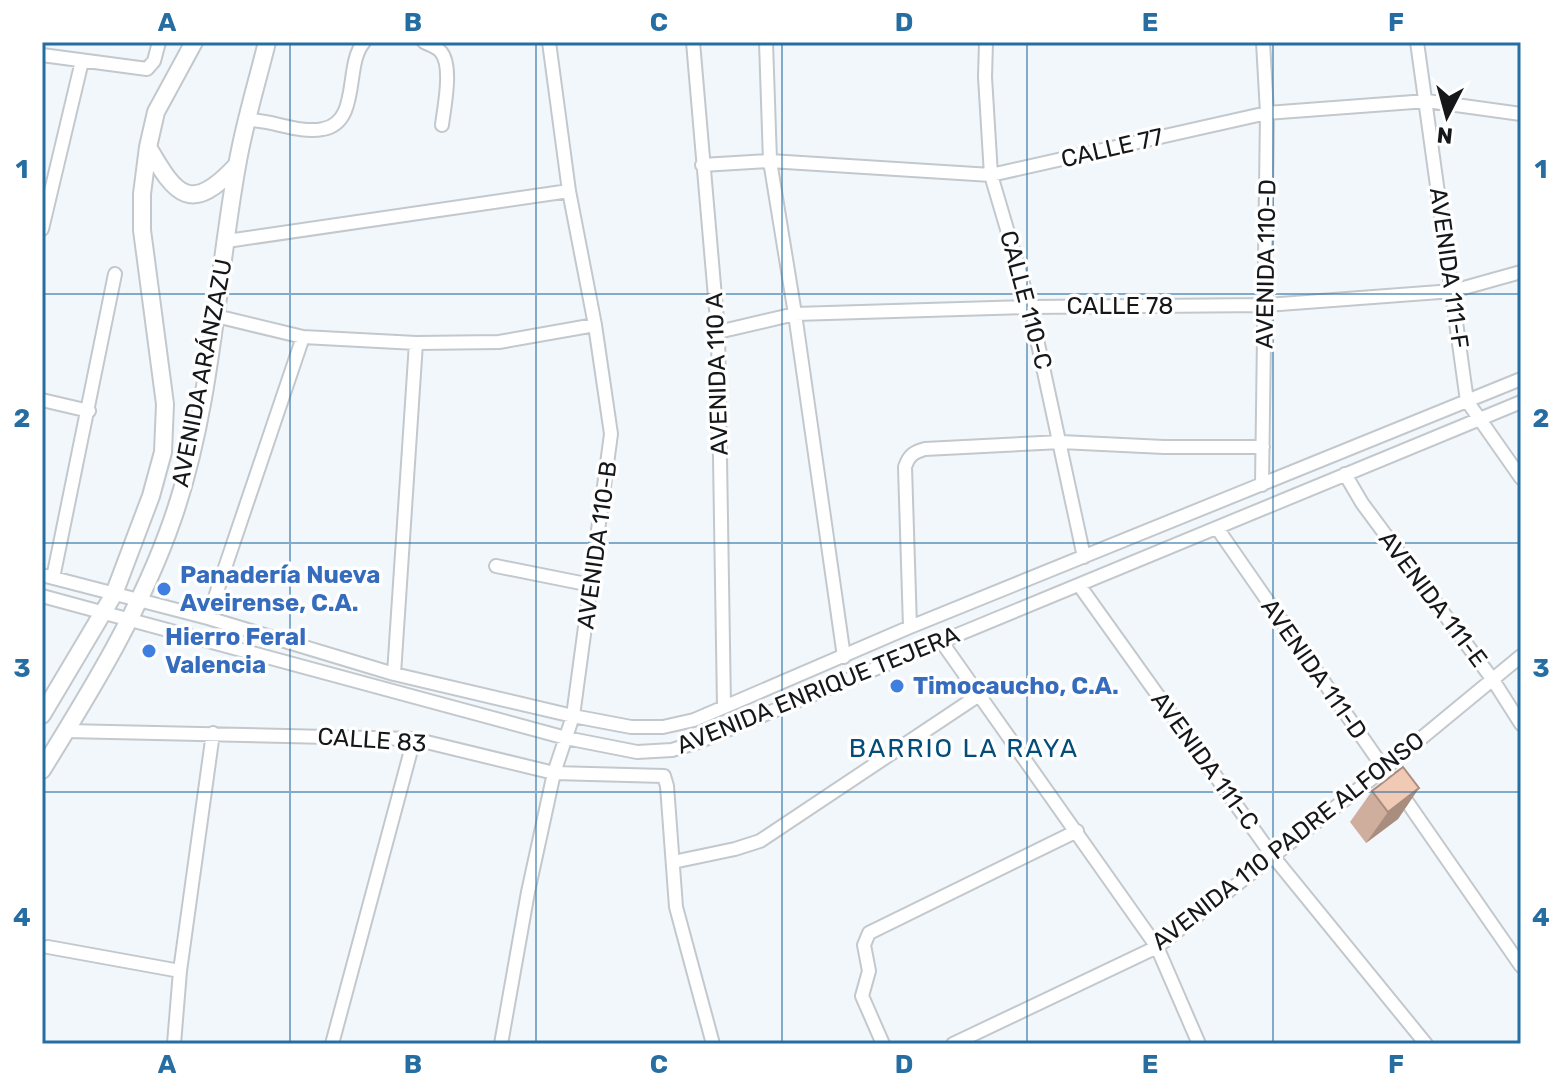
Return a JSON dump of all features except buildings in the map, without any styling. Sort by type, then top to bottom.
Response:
[{"type":"main road","name":"AVENIDA ARÁNZAZU","points":[[42,715],[114,594],[151,496],[163,452],[165,404],[142,230],[142,194],[156,112],[194,42]]},
{"type":"main road","name":"AVENIDA ARÁNZAZU","points":[[42,770],[141,601],[174,517],[190,456],[216,316],[237,165],[267,42]]},
{"type":"main road","points":[[148,147],[168,181],[191,194],[213,188],[237,165]]},
{"type":"street","points":[[42,55],[139,70],[151,65],[159,42]]},
{"type":"street","points":[[248,120],[307,129],[324,129],[336,124],[347,106],[357,52],[364,42]]},
{"type":"street","points":[[424,42],[441,52],[445,59],[442,125]]},
{"type":"street","name":"AVENIDA 110-B","points":[[501,1044],[528,892],[554,773],[573,716],[611,434],[595,325],[569,191],[549,42]]},
{"type":"street","name":"AVENIDA 110 A","points":[[693,42],[718,332],[724,707]]},
{"type":"street","points":[[766,42],[770,161],[844,657]]},
{"type":"street","name":"CALLE 110-C","points":[[986,42],[991,175],[1030,307],[1084,557]]},
{"type":"street","name":"AVENIDA 110-D","points":[[1262,485],[1267,113],[1263,42]]},
{"type":"street","name":"AVENIDA 111-F","points":[[1417,42],[1467,401],[1521,478]]},
{"type":"street","points":[[42,229],[82,61]]},
{"type":"street","name":"CALLE 77","points":[[702,165],[770,161],[991,175],[1267,113],[1427,101],[1521,114]]},
{"type":"street","points":[[227,241],[569,191]]},
{"type":"street","name":"CALLE 78","points":[[718,332],[795,314],[1030,307],[1266,305],[1453,291],[1521,272]]},
{"type":"street","points":[[48,577],[89,411],[115,274]]},
{"type":"street","points":[[216,316],[303,337],[416,343],[499,342],[595,325]]},
{"type":"street","points":[[208,618],[303,337]]},
{"type":"street","points":[[394,674],[416,343]]},
{"type":"street","name":"AVENIDA ENRIQUE TEJERA","points":[[48,577],[208,618],[394,674],[573,716],[631,727],[663,727],[694,720],[910,627],[1521,379]]},
{"type":"street","points":[[42,400],[89,411]]},
{"type":"street","name":"AVENIDA ENRIQUE TEJERA","points":[[42,596],[566,738],[637,752],[672,750],[708,738],[1521,402]]},
{"type":"street","points":[[910,627],[905,467],[914,452],[1061,442],[1164,447],[1263,447]]},
{"type":"street","name":"AVENIDA 111-E","points":[[1345,474],[1362,503],[1493,680],[1521,724]]},
{"type":"street","name":"AVENIDA 111-D","points":[[1217,528],[1521,966]]},
{"type":"street","points":[[496,566],[591,585]]},
{"type":"street","name":"AVENIDA 111-C","points":[[1079,585],[1272,855],[1426,1044]]},
{"type":"street","points":[[941,641],[1157,947],[1199,1044]]},
{"type":"street","name":"AVENIDA 110 PADRE ALFONSO","points":[[953,1044],[1157,947],[1384,769],[1521,656]]},
{"type":"street","points":[[713,1044],[676,907],[673,862],[760,841],[979,695]]},
{"type":"street","name":"CALLE 83","points":[[66,731],[414,739],[554,773],[664,776],[673,862]]},
{"type":"street","points":[[174,1044],[180,971],[213,733]]},
{"type":"street","points":[[332,1044],[414,739]]},
{"type":"street","points":[[883,1044],[862,996],[869,971],[864,945],[869,933],[1077,831]]},
{"type":"street","points":[[48,947],[180,971]]},
{"type":"place","name":"Panadería Nueva Aveirense, C.A.","points":[[164,589]]},
{"type":"place","name":"Hierro Feral Valencia","points":[[149,651]]},
{"type":"place","name":"Timocaucho, C.A.","points":[[897,686]]},
{"type":"district","name":"BARRIO LA RAYA","points":[[964,748]]}]
